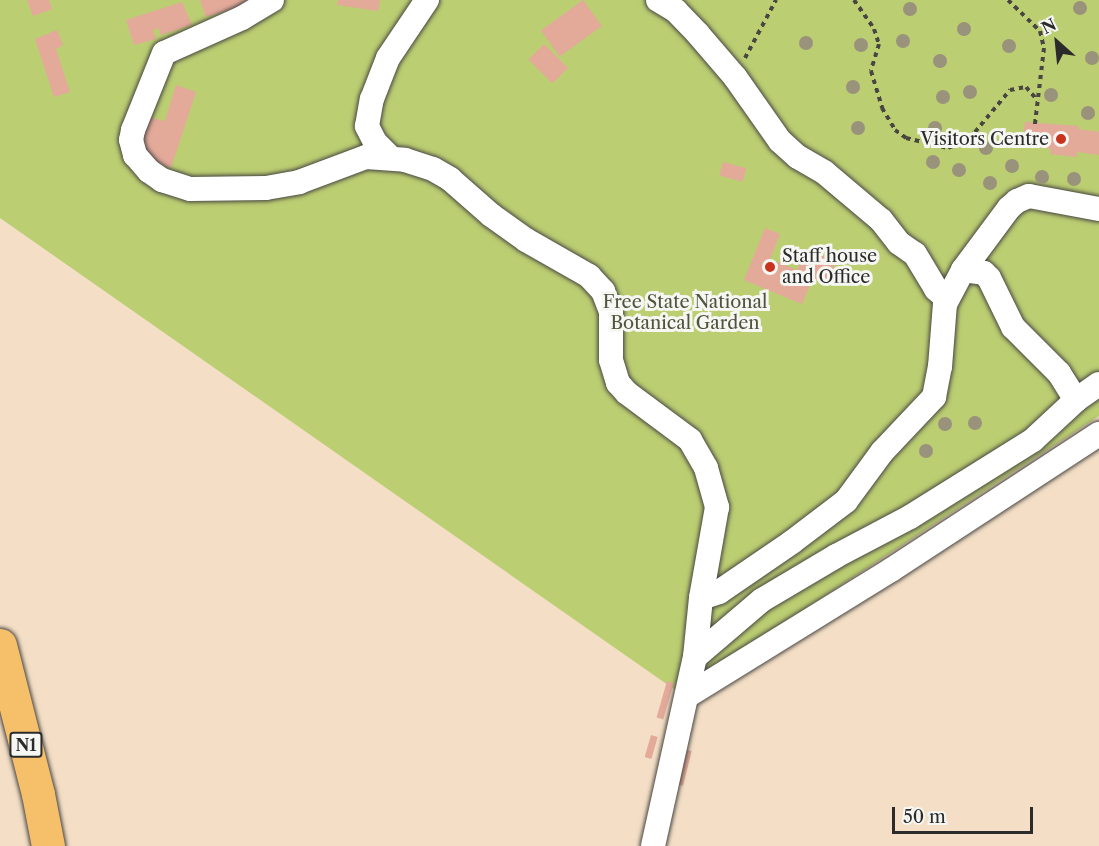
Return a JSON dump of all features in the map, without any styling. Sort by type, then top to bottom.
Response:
[{"type":"highway","name":"N1","points":[[0,645],[38,794],[48,846]]},
{"type":"street","points":[[272,0],[242,18],[164,53],[131,140],[135,155],[149,171],[162,180],[190,189],[266,188],[299,182],[366,158],[390,157],[433,169],[450,179],[491,215],[526,240],[588,276],[603,291],[611,312],[610,360],[618,383],[627,393],[690,440],[706,468],[717,507],[701,598],[695,661],[653,846]]},
{"type":"street","points":[[341,166],[363,139],[372,99],[388,58],[427,0]]},
{"type":"street","points":[[658,0],[676,11],[735,77],[780,141],[798,158],[824,172],[881,220],[899,243],[915,254],[936,289],[946,298]]},
{"type":"street","points":[[367,126],[375,142],[390,157]]},
{"type":"street","points":[[701,598],[719,592],[846,501],[882,452],[926,407],[937,392],[946,298],[963,270],[1009,208],[1017,201],[1029,196],[1099,209]]},
{"type":"street","points":[[963,270],[984,273],[989,278],[1013,327],[1059,373],[1076,400]]},
{"type":"street","points":[[695,661],[762,600],[836,556],[910,517],[1034,440],[1076,400],[1099,384]]},
{"type":"street","points":[[687,696],[891,570],[1099,434]]},
{"type":"path","points":[[735,77],[776,0]]},
{"type":"path","points":[[854,0],[874,29],[879,44],[871,71],[882,108],[895,130],[906,138],[948,148],[964,142],[975,132],[1010,90],[1026,87],[1038,101]]},
{"type":"path","points":[[1008,0],[1040,31],[1044,62],[1035,124]]},
{"type":"green space","name":"Free State National Botanical Garden","points":[[0,0],[1099,0],[1099,416],[678,692],[0,218]]},
{"type":"building","points":[[27,0],[49,0],[52,9],[33,16]]},
{"type":"building","points":[[200,0],[252,0],[252,3],[206,17]]},
{"type":"building","points":[[338,0],[380,0],[378,11],[337,5]]},
{"type":"building","points":[[583,0],[602,26],[560,56],[541,31]]},
{"type":"building","points":[[182,2],[192,25],[161,35],[158,28],[153,30],[156,39],[134,45],[126,20]]},
{"type":"building","points":[[57,30],[63,45],[56,49],[70,92],[54,97],[35,39]]},
{"type":"building","points":[[544,44],[568,68],[552,84],[528,60]]},
{"type":"building","points":[[176,85],[196,92],[171,168],[133,156],[136,114],[165,121]]},
{"type":"building","name":"Visitors Centre","points":[[1025,122],[1079,126],[1078,129],[1099,132],[1099,155],[1077,152],[1077,157],[1050,154],[1051,149],[1022,145]]},
{"type":"building","points":[[723,162],[746,168],[743,182],[719,176]]},
{"type":"building","name":"Staff house and Office","points":[[765,228],[780,234],[770,259],[797,270],[802,258],[815,264],[819,254],[836,262],[827,284],[813,278],[802,304],[744,280]]},
{"type":"building","points":[[667,681],[674,683],[663,719],[657,718]]},
{"type":"building","points":[[651,735],[658,737],[651,759],[645,757]]},
{"type":"building","points":[[684,749],[692,751],[683,786],[675,784]]},
{"type":"place","name":"Visitors Centre","points":[[1061,139]]},
{"type":"place","name":"Staff house and Office","points":[[770,267]]}]
